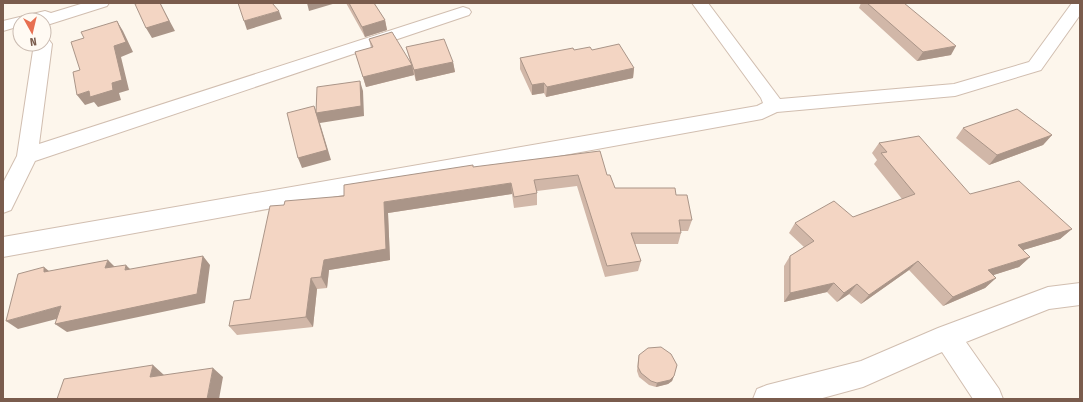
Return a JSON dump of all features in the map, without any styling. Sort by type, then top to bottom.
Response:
[{"type":"street","points":[[51,12],[101,3]]},
{"type":"street","points":[[700,3],[770,97],[773,106]]},
{"type":"street","points":[[3,247],[762,112],[773,106],[956,90],[1035,66],[1080,3]]},
{"type":"street","points":[[27,156],[463,12]]},
{"type":"street","points":[[3,204],[27,156],[42,52]]},
{"type":"street","points":[[767,399],[863,374],[946,337],[1048,298],[1080,294]]},
{"type":"street","points":[[946,337],[989,399]]},
{"type":"building","points":[[160,3],[169,21],[146,28],[135,4]]},
{"type":"building","points":[[238,3],[272,3],[279,11],[244,21]]},
{"type":"building","points":[[349,3],[374,3],[385,20],[362,27]]},
{"type":"building","points":[[867,3],[904,3],[956,46],[923,52]]},
{"type":"building","points":[[117,21],[126,42],[114,46],[122,80],[112,83],[113,90],[90,97],[89,91],[77,95],[73,72],[80,70],[71,42],[84,38],[81,32]]},
{"type":"building","points":[[392,32],[412,65],[363,77],[355,52],[373,47],[369,39]]},
{"type":"building","points":[[444,39],[453,62],[414,70],[406,47]]},
{"type":"building","points":[[619,44],[634,68],[547,87],[544,83],[532,85],[520,58],[573,48],[574,50],[590,47],[592,50]]},
{"type":"building","points":[[360,81],[361,106],[316,113],[317,87]]},
{"type":"building","points":[[314,106],[327,150],[298,158],[287,113]]},
{"type":"building","points":[[1017,109],[1052,135],[997,155],[963,128]]},
{"type":"building","points":[[919,136],[970,194],[1019,181],[1072,229],[1018,245],[1030,257],[988,270],[996,278],[953,297],[918,261],[869,295],[857,284],[844,293],[834,283],[790,293],[790,256],[814,241],[795,223],[834,201],[853,217],[915,194],[881,153],[887,152],[879,143]]},
{"type":"building","points":[[600,151],[607,175],[610,175],[615,188],[675,188],[676,195],[687,195],[692,220],[679,220],[681,233],[631,233],[641,261],[607,266],[578,175],[534,180],[537,193],[514,197],[511,183],[384,202],[386,249],[324,260],[321,277],[311,278],[306,317],[229,326],[234,301],[250,299],[270,206],[284,205],[285,201],[344,196],[344,185],[473,165],[473,167]]},
{"type":"building","points":[[203,256],[197,294],[55,324],[61,306],[6,321],[18,274],[44,267],[44,272],[108,260],[105,268],[126,265],[125,270]]},
{"type":"building","points":[[661,347],[671,354],[677,365],[674,376],[670,380],[657,383],[651,381],[641,373],[638,367],[639,355],[648,348]]},
{"type":"building","points":[[153,365],[150,377],[213,368],[207,399],[57,399],[64,379]]}]
